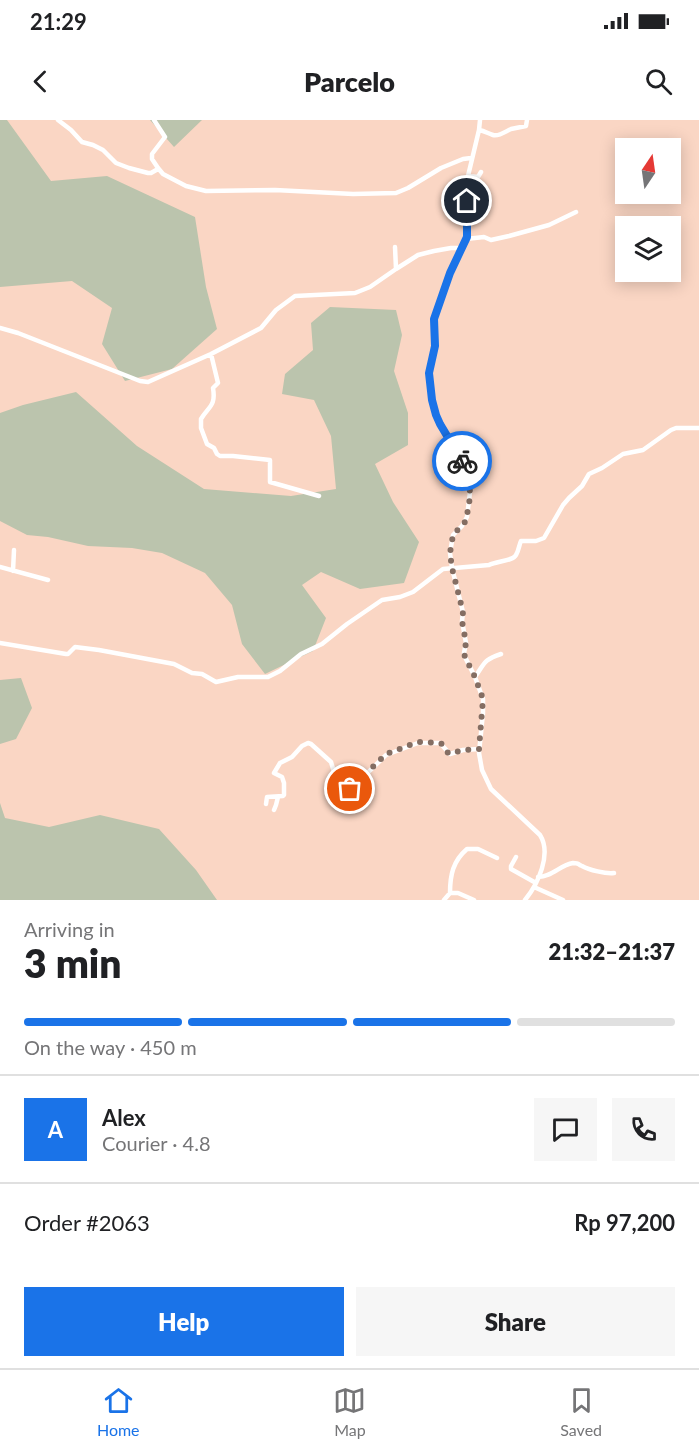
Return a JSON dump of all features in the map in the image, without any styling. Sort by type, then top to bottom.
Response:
[{"type":"street","points":[[58,120],[82,142],[104,150],[116,163],[148,173],[158,169]]},
{"type":"street","points":[[154,120],[165,137],[152,154],[152,159],[158,169],[186,186],[206,191],[396,193],[441,168],[471,158]]},
{"type":"street","points":[[480,120],[467,184],[468,234],[450,273],[434,319],[435,346],[429,373],[436,415],[468,476],[470,492],[467,517],[453,535],[450,553],[463,612],[462,621],[466,643],[464,653],[483,699],[479,749],[482,770],[491,789],[542,838],[544,856],[535,885],[525,900]]},
{"type":"street","points":[[479,130],[498,135],[526,126],[527,120]]},
{"type":"street","points":[[468,176],[478,177],[481,172]]},
{"type":"street","points":[[467,184],[480,188]]},
{"type":"street","points":[[466,239],[484,237],[491,240],[509,236],[549,225],[576,212]]},
{"type":"street","points":[[395,247],[396,269]]},
{"type":"street","points":[[0,328],[144,382],[211,354],[261,328],[276,310],[295,296],[355,293],[370,288],[418,255],[443,249],[462,248]]},
{"type":"street","points":[[211,354],[218,383],[213,388],[212,406],[201,419],[201,428],[207,444],[214,448],[220,456],[270,459],[270,482],[319,496]]},
{"type":"street","points":[[0,643],[66,654],[73,648],[79,647],[99,650],[174,664],[189,672],[202,674],[216,682],[238,677],[263,678],[274,675],[301,654],[322,644],[382,600],[413,592],[443,569],[489,565],[513,558],[521,541],[536,541],[544,538],[563,506],[582,486],[589,474],[623,454],[644,450],[671,430],[699,428]]},
{"type":"street","points":[[13,571],[14,550]]},
{"type":"street","points":[[0,567],[48,580]]},
{"type":"street","points":[[475,677],[484,662],[501,654]]},
{"type":"street","points":[[266,804],[267,798],[284,795],[282,777],[274,773],[278,764],[291,758],[308,743],[331,762],[338,785],[345,790],[355,785],[382,757],[418,742],[440,743],[450,754],[479,749]]},
{"type":"street","points":[[274,810],[278,797]]},
{"type":"street","points":[[444,900],[450,893],[450,875],[453,866],[467,849],[478,849],[496,858]]},
{"type":"street","points":[[516,857],[511,866],[512,869],[563,900]]},
{"type":"street","points":[[538,877],[549,875],[575,863],[608,874],[614,873]]},
{"type":"street","points":[[450,893],[458,893],[474,900]]},
{"type":"green space","points":[[0,120],[7,120],[51,181],[107,176],[195,217],[206,287],[217,329],[172,369],[125,381],[102,344],[112,308],[72,281],[0,287]]},
{"type":"green space","points":[[150,120],[202,120],[174,147]]},
{"type":"green space","points":[[330,307],[396,310],[402,335],[394,371],[408,413],[408,445],[375,464],[393,502],[419,542],[404,583],[360,589],[321,572],[302,585],[326,618],[313,651],[265,674],[242,644],[232,605],[205,573],[162,553],[132,548],[88,546],[27,535],[0,521],[0,413],[76,392],[137,446],[204,489],[291,496],[336,489],[331,436],[314,400],[282,394],[285,374],[313,350],[311,323]]},
{"type":"green space","points":[[21,678],[32,708],[16,739],[0,744],[0,680]]},
{"type":"green space","points":[[0,803],[5,818],[49,827],[100,815],[159,829],[196,870],[217,900],[0,900]]},
{"type":"way so far","points":[[350,789],[386,754],[418,742],[440,743],[450,754],[479,749],[483,699],[464,653],[466,643],[462,621],[463,612],[450,553],[453,535],[465,522],[469,506],[468,476],[462,461]]},
{"type":"route","points":[[462,461],[436,415],[429,373],[436,341],[434,319],[450,273],[467,237],[467,201]]}]
